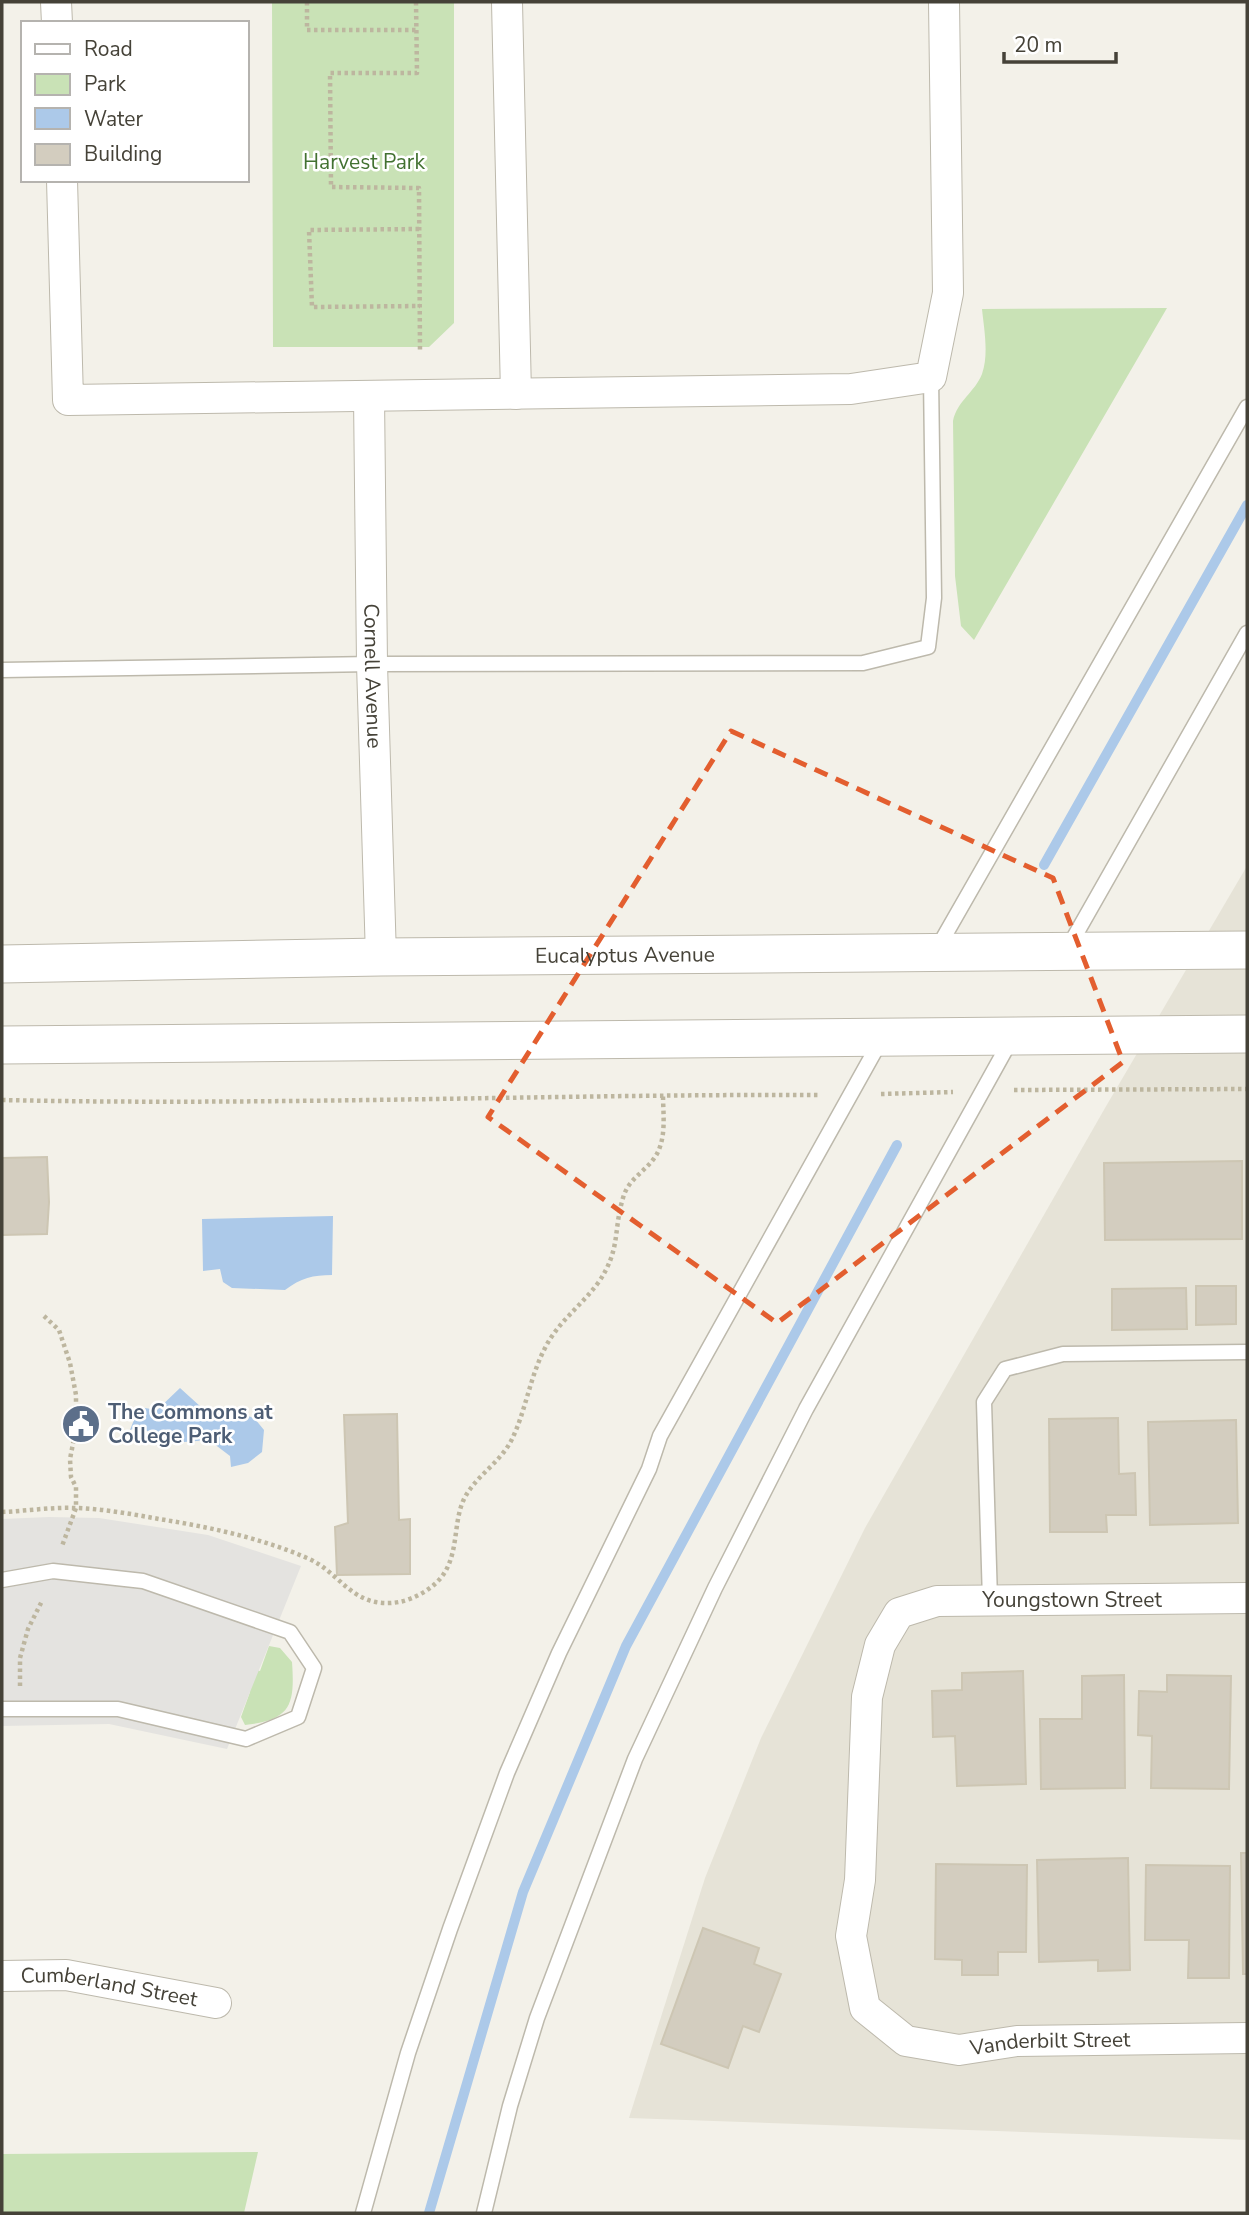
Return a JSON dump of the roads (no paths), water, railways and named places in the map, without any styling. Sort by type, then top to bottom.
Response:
[{"type":"street","points":[[56,2],[57,21]]},
{"type":"street","points":[[507,2],[516,394]]},
{"type":"street","points":[[62,182],[68,400],[851,389],[931,377],[948,292],[944,2]]},
{"type":"street","name":"Cornell Avenue","points":[[369,396],[372,664],[381,957]]},
{"type":"street","name":"Eucalyptus Avenue","points":[[2,964],[381,957],[1247,950]]},
{"type":"street","points":[[2,1045],[1247,1034]]},
{"type":"street","name":"Youngstown Street","points":[[866,2008],[851,1936],[860,1880],[867,1697],[880,1645],[899,1613],[937,1601],[1247,1598]]},
{"type":"street","name":"Cumberland Street","points":[[2,1976],[66,1975],[216,2003]]},
{"type":"street","name":"Vanderbilt Street","points":[[866,2008],[906,2041],[959,2050],[1017,2041],[1247,2038]]},
{"type":"lane","points":[[2,670],[372,664],[863,663],[928,647],[934,598],[931,377]]},
{"type":"lane","points":[[934,954],[1247,407]]},
{"type":"lane","points":[[1065,952],[1247,633]]},
{"type":"lane","points":[[484,2213],[510,2106],[537,2018],[635,1759],[715,1587],[806,1409],[1013,1037]]},
{"type":"lane","points":[[363,2213],[408,2053],[450,1929],[507,1773],[559,1653],[649,1469],[660,1436],[881,1039]]},
{"type":"lane","points":[[990,1600],[984,1402],[1005,1369],[1063,1354],[1247,1352]]},
{"type":"lane","points":[[2,1580],[53,1571],[143,1581],[290,1632],[314,1668],[298,1717],[246,1739],[118,1709],[2,1709]]},
{"type":"water","points":[[333,1216],[332,1275],[307,1278],[285,1290],[232,1288],[223,1282],[220,1269],[203,1271],[202,1219]]},
{"type":"water","points":[[180,1388],[201,1407],[217,1413],[238,1411],[255,1419],[264,1430],[262,1452],[248,1463],[231,1467],[230,1456],[209,1440],[172,1443],[139,1427],[130,1430],[139,1407],[157,1410]]},
{"type":"waterway","points":[[1044,865],[1247,505]]},
{"type":"waterway","points":[[429,2213],[523,1892],[626,1646],[897,1145]]},
{"type":"place","name":"The Commons at College Park","points":[[81,1424]]},
{"type":"park label","name":"Harvest Park","points":[[364,162]]}]
